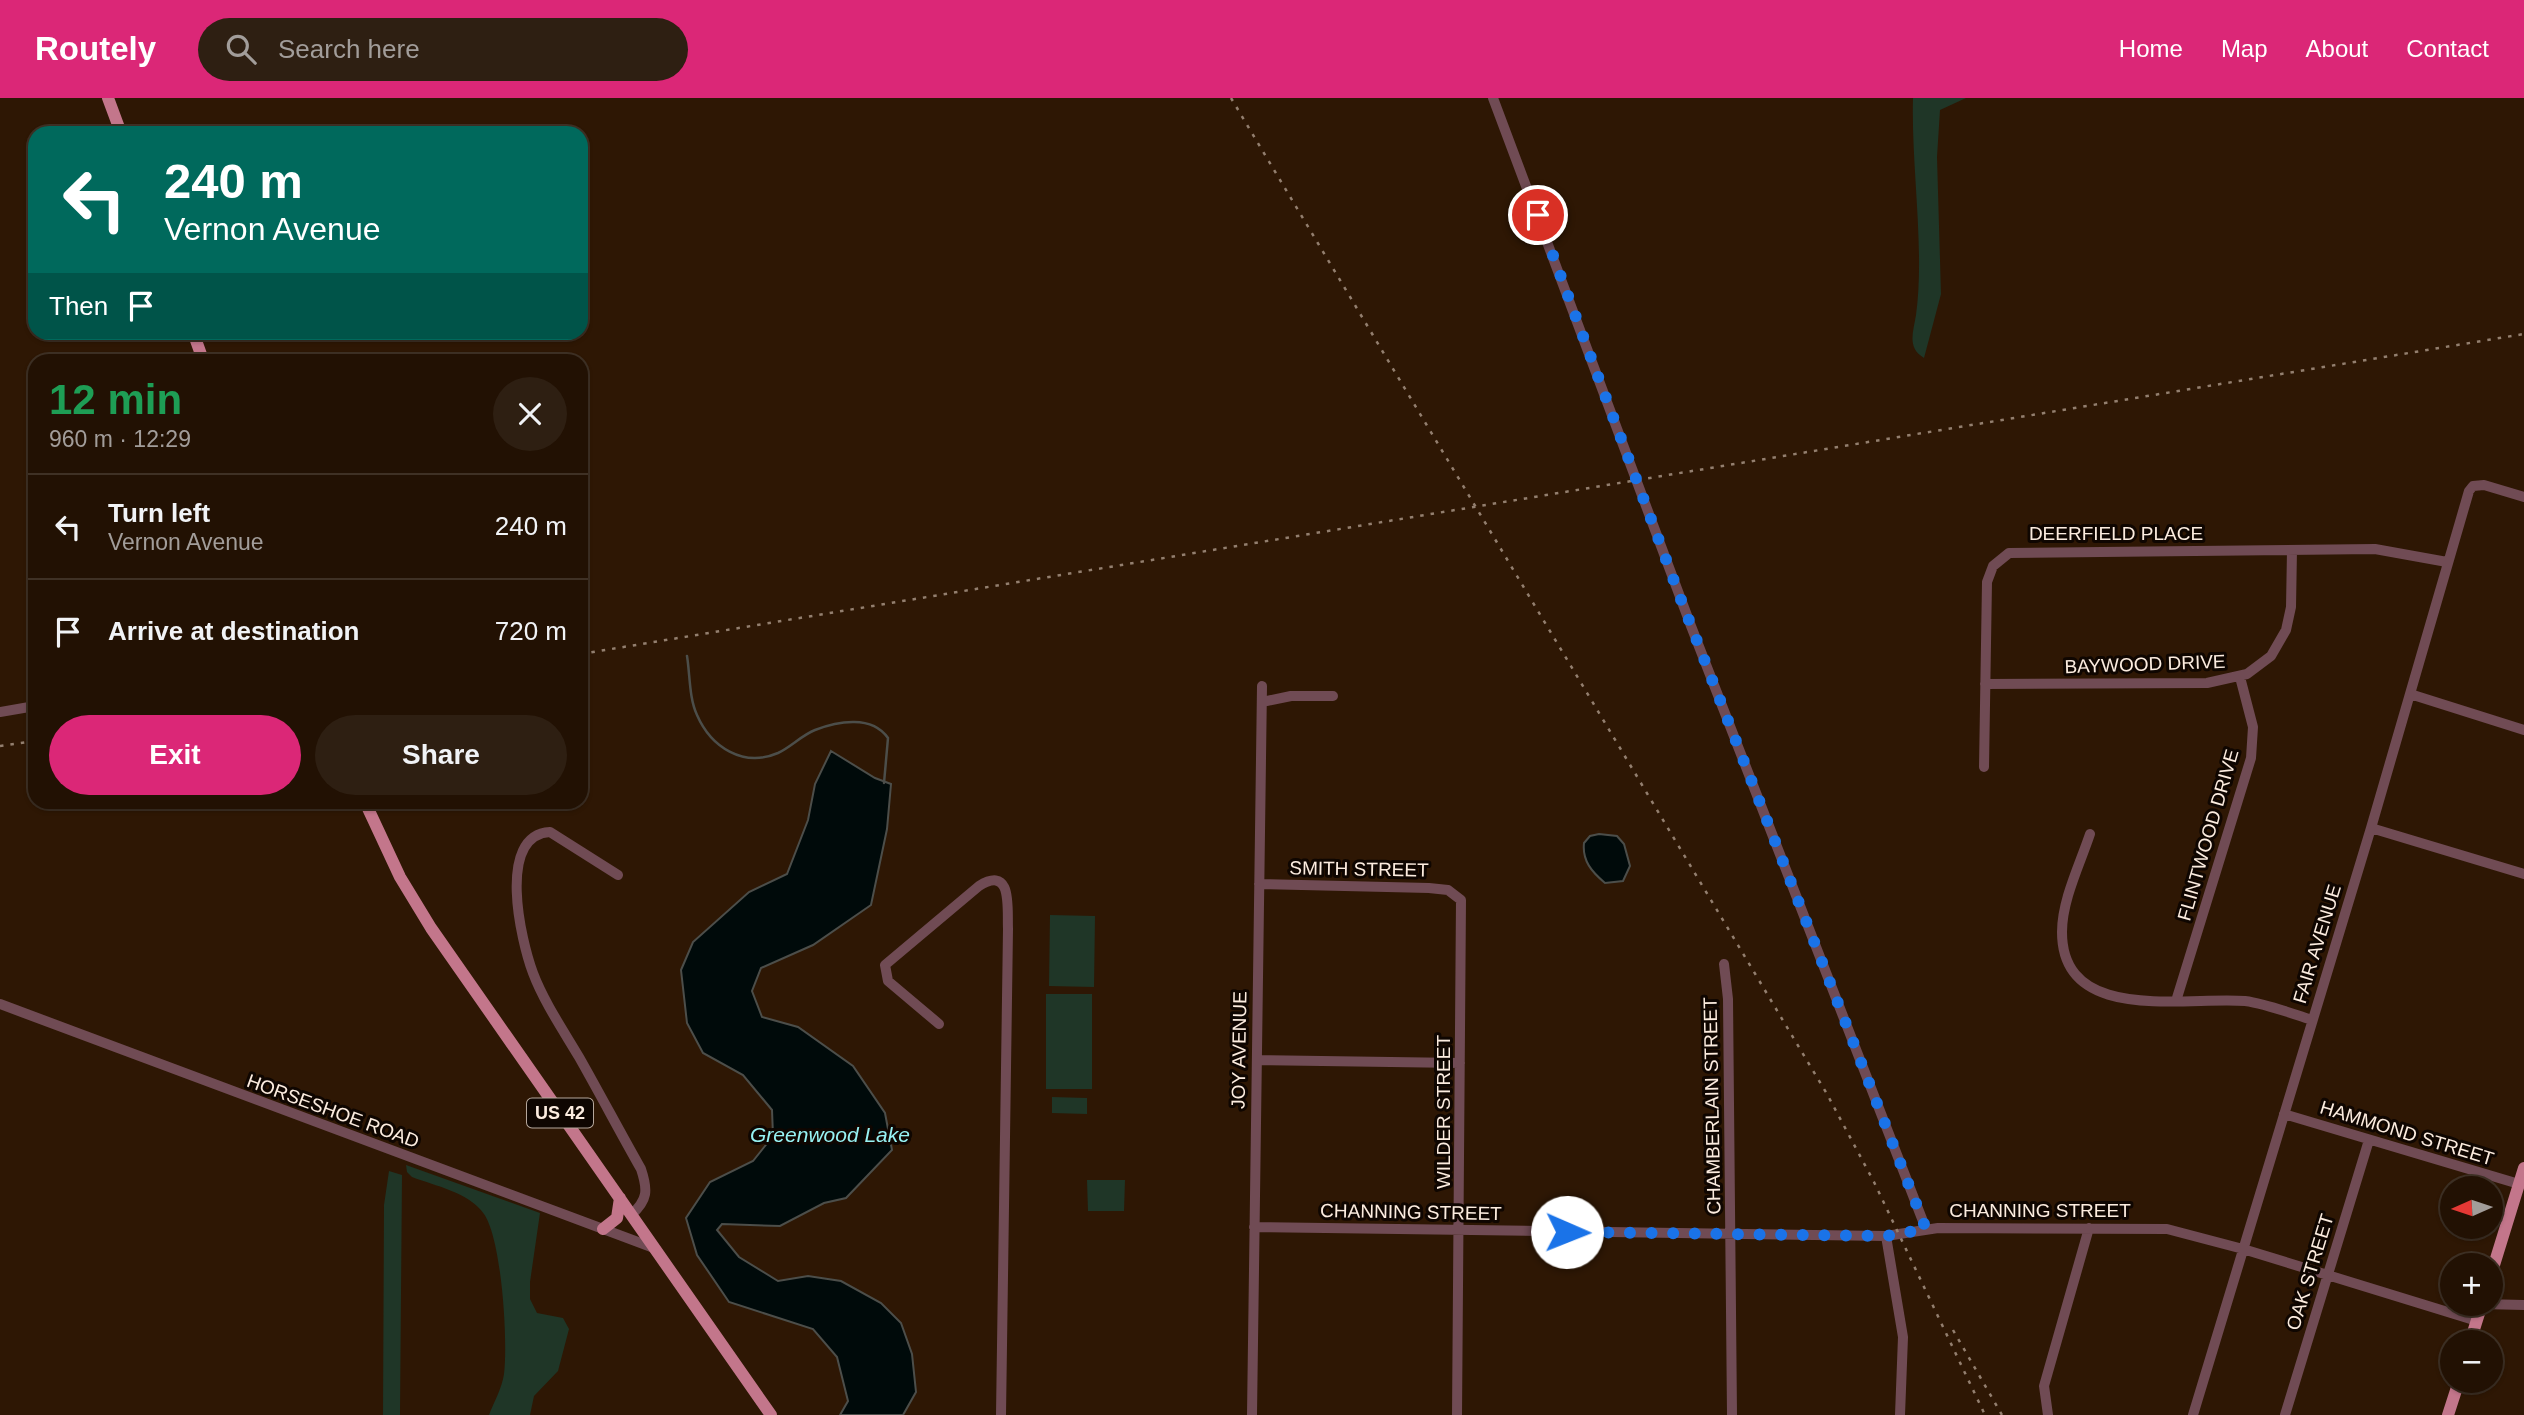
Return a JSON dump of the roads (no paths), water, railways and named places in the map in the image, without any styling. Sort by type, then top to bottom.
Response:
[{"type":"main road","points":[[108,98],[118,126]]},
{"type":"main road","name":"US 42","points":[[369,809],[400,877],[431,928],[771,1415]]},
{"type":"main road","points":[[2498,1253],[2524,1168]]},
{"type":"main road","points":[[603,1229],[617,1218],[620,1198]]},
{"type":"main road","points":[[2474,1330],[2478,1316]]},
{"type":"main road","points":[[2448,1415],[2455,1393]]},
{"type":"street","points":[[1493,98],[1691,626],[1926,1229]]},
{"type":"street","name":"FAIR AVENUE","points":[[2193,1415],[2371,828],[2469,491],[2476,485],[2524,497]]},
{"type":"street","name":"BAYWOOD DRIVE","points":[[1985,684],[2207,683],[2240,677],[2271,656],[2286,630],[2291,607],[2292,550]]},
{"type":"street","name":"DEERFIELD PLACE","points":[[1984,767],[1987,578],[1996,562],[2009,553],[2389,550],[2447,562]]},
{"type":"street","name":"FLINTWOOD DRIVE","points":[[2176,1001],[2251,758],[2252,720],[2240,677]]},
{"type":"street","name":"JOY AVENUE","points":[[1252,1415],[1262,686]]},
{"type":"street","points":[[2410,694],[2524,730]]},
{"type":"street","points":[[1262,702],[1283,697],[1334,696]]},
{"type":"street","points":[[0,712],[28,707]]},
{"type":"street","points":[[2371,828],[2524,874]]},
{"type":"street","points":[[618,875],[550,832],[539,834],[525,845],[516,871],[521,923],[533,973],[641,1169],[647,1190],[646,1198],[631,1215]]},
{"type":"street","points":[[2090,834],[2063,921],[2063,945],[2071,965],[2089,986],[2113,998],[2245,1001],[2312,1020]]},
{"type":"street","points":[[939,1024],[888,981],[885,965],[979,886],[993,879],[1000,881],[1005,888],[1008,929],[1002,1415]]},
{"type":"street","name":"SMITH STREET","points":[[1259,884],[1429,888],[1448,890],[1457,895]]},
{"type":"street","name":"WILDER STREET","points":[[1457,895],[1462,905],[1457,1415]]},
{"type":"street","name":"CHAMBERLAIN STREET","points":[[1724,964],[1728,999],[1732,1415]]},
{"type":"street","name":"HORSESHOE ROAD","points":[[0,1004],[654,1248]]},
{"type":"street","points":[[1256,1060],[1460,1063]]},
{"type":"street","name":"HAMMOND STREET","points":[[2284,1114],[2519,1184]]},
{"type":"street","name":"OAK STREET","points":[[2285,1415],[2369,1140]]},
{"type":"street","name":"CHANNING STREET","points":[[1254,1227],[1886,1236],[1926,1229],[2167,1229],[2243,1249],[2477,1321]]},
{"type":"street","points":[[2048,1415],[2044,1386],[2089,1228]]},
{"type":"street","points":[[1886,1236],[1903,1337],[1900,1415]]},
{"type":"street","points":[[2503,1304],[2524,1305]]},
{"type":"water","name":"Greenwood Lake","points":[[831,751],[875,778],[891,784],[887,829],[871,905],[813,945],[761,968],[752,991],[762,1017],[798,1027],[853,1066],[885,1113],[892,1150],[846,1198],[824,1203],[780,1226],[722,1224],[717,1230],[739,1257],[778,1281],[808,1276],[841,1281],[881,1303],[901,1323],[912,1354],[916,1392],[903,1415],[840,1415],[848,1401],[837,1357],[813,1329],[729,1302],[697,1255],[686,1218],[710,1182],[753,1161],[773,1136],[772,1110],[743,1075],[703,1053],[687,1023],[681,970],[693,942],[749,892],[787,874],[808,820],[815,784]]},
{"type":"water","points":[[1590,836],[1617,836],[1624,844],[1630,866],[1623,881],[1605,883],[1586,861],[1584,843]]},
{"type":"waterway","points":[[687,656],[691,694],[697,715],[711,737],[730,752],[753,758],[765,757],[778,753],[810,732],[824,727],[864,723],[873,726],[888,738],[884,783]]},
{"type":"railway","points":[[1231,98],[1827,1094],[1874,1182],[1985,1415]]},
{"type":"railway","points":[[588,653],[2524,334]]},
{"type":"railway","points":[[0,746],[28,742]]},
{"type":"railway","points":[[1953,1330],[2002,1415]]}]
